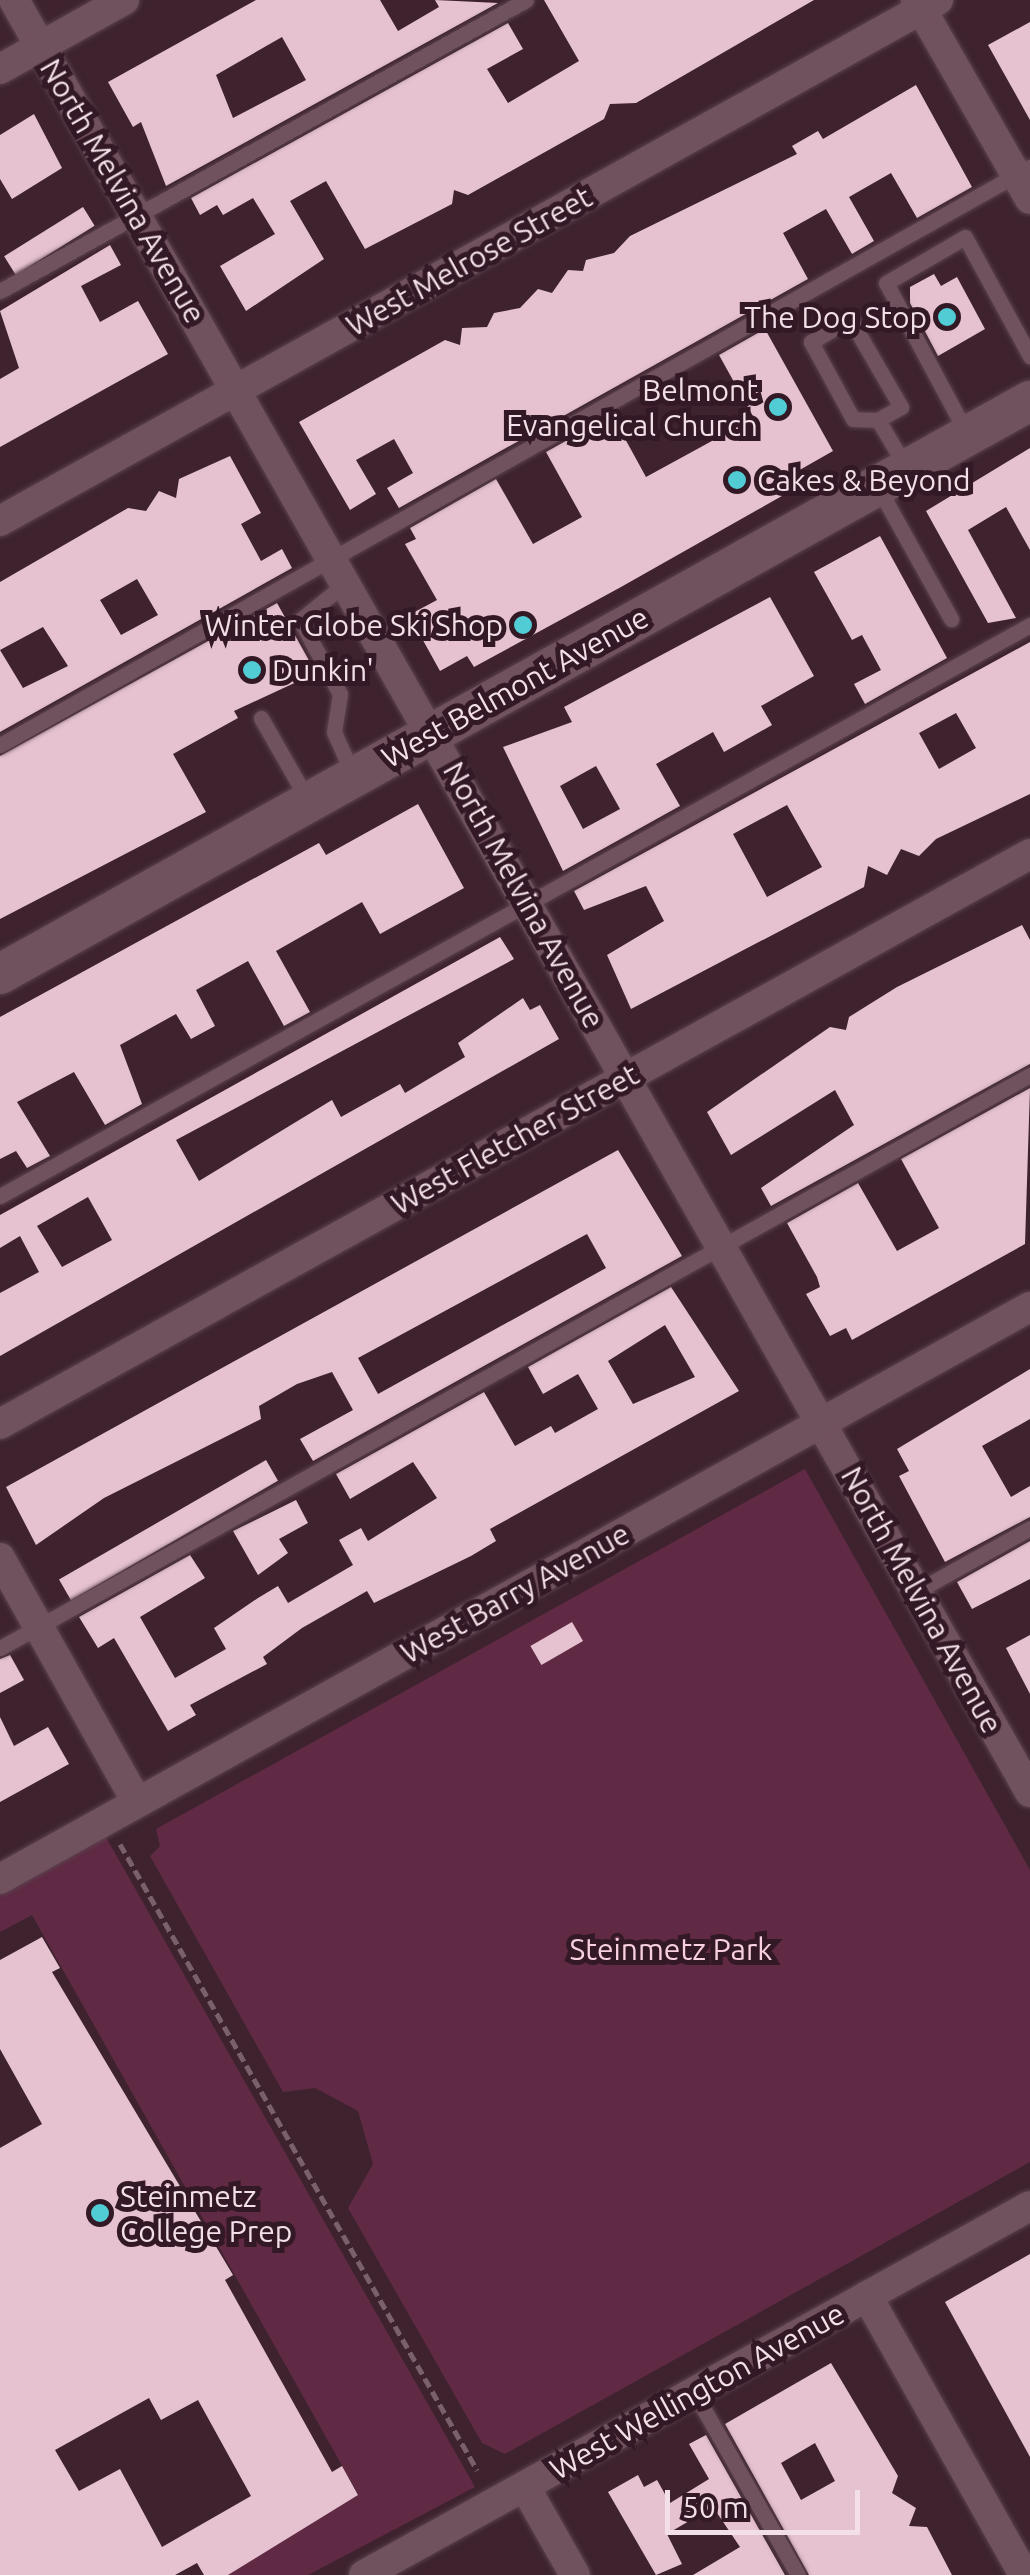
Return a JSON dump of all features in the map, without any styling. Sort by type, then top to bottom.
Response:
[{"type":"main road","name":"West Belmont Avenue","points":[[0,974],[1030,401]]},
{"type":"street","name":"North Melvina Avenue","points":[[14,0],[434,733],[917,1591],[1022,1757],[1030,1792]]},
{"type":"street","points":[[0,69],[124,0]]},
{"type":"street","points":[[925,3],[1025,180]]},
{"type":"street","name":"West Melrose Street","points":[[0,521],[925,3]]},
{"type":"street","name":"West Fletcher Street","points":[[0,1424],[1030,854]]},
{"type":"street","name":"West Barry Avenue","points":[[0,1879],[1030,1306]]},
{"type":"street","points":[[0,1558],[137,1802]]},
{"type":"street","name":"West Wellington Avenue","points":[[364,2575],[1030,2206]]},
{"type":"street","points":[[867,2296],[1024,2575]]},
{"type":"street","points":[[525,2487],[575,2575]]},
{"type":"lane","points":[[0,292],[526,0]]},
{"type":"lane","points":[[0,745],[340,570],[1025,180]]},
{"type":"lane","points":[[968,435],[886,283],[965,237],[1030,356]]},
{"type":"lane","points":[[850,319],[900,407],[878,420],[853,419],[811,342],[850,319]]},
{"type":"lane","points":[[878,420],[892,478],[951,619]]},
{"type":"lane","points":[[340,570],[300,620],[340,694],[334,732],[354,777]]},
{"type":"lane","points":[[0,1196],[1030,625]]},
{"type":"lane","points":[[261,718],[309,802]]},
{"type":"lane","points":[[0,1648],[1030,1075]]},
{"type":"lane","points":[[917,1591],[1030,1528]]},
{"type":"lane","points":[[694,2392],[798,2575]]},
{"type":"path","points":[[120,1844],[477,2470]]},
{"type":"green space","name":"Steinmetz Park","points":[[805,1469],[1030,1870],[1030,2162],[505,2454],[482,2443],[348,2208],[373,2164],[358,2111],[315,2088],[283,2092],[150,1856],[160,1846],[156,1829]]},
{"type":"green space","points":[[103,1832],[475,2487],[308,2575],[208,2575],[358,2494],[32,1915],[0,1932],[0,1889]]},
{"type":"building","points":[[256,0],[380,0],[398,31],[439,7],[435,0],[498,3],[166,186],[141,122],[133,127],[108,82]],"holes":[[[282,37],[306,80],[233,118],[216,75]]]},
{"type":"building","points":[[544,0],[814,0],[636,103],[610,104],[604,119],[468,195],[454,190],[452,204],[365,249],[326,181],[290,201],[324,259],[246,311],[220,266],[275,234],[253,198],[223,215],[217,205],[200,215],[191,198],[508,23],[523,49],[487,69],[508,103],[579,61]]},
{"type":"building","points":[[1030,22],[1030,120],[988,45]]},
{"type":"building","points":[[916,85],[972,187],[917,218],[891,173],[849,197],[874,241],[852,254],[826,209],[783,233],[808,279],[399,508],[387,488],[413,473],[394,439],[356,460],[376,494],[350,510],[299,422],[445,340],[460,345],[462,328],[487,327],[494,313],[520,308],[538,289],[552,293],[568,270],[583,271],[586,260],[614,253],[630,236],[797,154],[792,146],[818,131],[823,139]]},
{"type":"building","points":[[34,114],[62,168],[12,199],[0,179],[0,135]]},
{"type":"building","points":[[83,207],[95,226],[16,275],[4,256]]},
{"type":"building","points":[[110,245],[121,265],[81,286],[100,322],[138,301],[168,354],[0,447],[0,379],[19,368],[0,311]]},
{"type":"building","name":"The Dog Stop","points":[[934,274],[941,286],[957,277],[985,329],[938,356],[910,303],[910,287]]},
{"type":"building","points":[[765,329],[833,451],[782,480],[789,492],[621,587],[474,667],[467,656],[440,671],[409,615],[437,600],[405,544],[416,539],[410,528],[496,479],[533,544],[582,517],[546,452],[612,415],[646,477],[754,418],[719,355]]},
{"type":"building","points":[[1030,448],[1030,550],[1006,507],[968,530],[1016,618],[988,623],[926,511]]},
{"type":"building","points":[[230,456],[261,513],[241,524],[261,561],[282,549],[292,568],[0,732],[0,650],[0,582],[128,508],[146,511],[159,491],[176,498],[179,479]],"holes":[[[137,579],[158,615],[121,635],[100,600]],[[43,627],[68,666],[23,688],[0,650]]]},
{"type":"building","points":[[880,536],[947,658],[865,704],[854,684],[881,670],[862,635],[852,640],[814,572]]},
{"type":"building","points":[[770,597],[814,676],[761,706],[772,725],[724,752],[713,732],[656,764],[680,806],[563,871],[503,747],[572,722],[564,707]],"holes":[[[596,766],[620,809],[583,829],[560,786]]]},
{"type":"building","points":[[277,603],[316,673],[234,711],[238,718],[173,754],[206,812],[0,919],[0,756]]},
{"type":"building","points":[[1030,642],[1030,794],[936,839],[919,856],[901,849],[887,875],[868,866],[864,887],[631,1009],[607,955],[664,921],[646,886],[584,910],[574,891]],"holes":[[[956,713],[976,748],[939,769],[919,733]],[[787,805],[822,867],[767,897],[733,834]]]},
{"type":"building","points":[[418,804],[464,888],[380,934],[362,902],[276,951],[310,1012],[284,1026],[248,961],[196,990],[215,1026],[191,1039],[176,1014],[120,1045],[142,1104],[105,1125],[74,1072],[17,1102],[50,1156],[27,1168],[16,1151],[0,1159],[0,1017],[319,843],[326,855]]},
{"type":"building","points":[[1022,925],[1030,940],[1030,1064],[771,1206],[761,1188],[854,1125],[835,1090],[731,1155],[707,1112],[830,1027],[846,1030],[849,1017],[897,987]]},
{"type":"building","points":[[500,937],[514,959],[176,1140],[199,1181],[332,1100],[341,1117],[400,1084],[405,1093],[465,1057],[458,1043],[523,998],[530,1010],[540,1005],[559,1039],[0,1356],[0,1293],[39,1272],[20,1236],[0,1248],[0,1215]],"holes":[[[88,1197],[112,1240],[62,1267],[37,1226]]]},
{"type":"building","points":[[1030,1088],[1025,1244],[852,1340],[846,1328],[830,1336],[806,1294],[820,1287],[817,1277],[787,1223],[858,1183],[897,1251],[939,1228],[901,1159]]},
{"type":"building","points":[[618,1150],[682,1256],[313,1461],[300,1439],[353,1410],[332,1372],[297,1384],[259,1406],[261,1419],[104,1498],[36,1545],[6,1487]],"holes":[[[587,1234],[606,1268],[378,1394],[358,1358]]]},
{"type":"building","points":[[671,1287],[739,1391],[490,1529],[496,1541],[471,1556],[374,1603],[367,1591],[302,1628],[263,1657],[267,1664],[190,1705],[196,1715],[168,1731],[114,1638],[98,1648],[79,1617],[190,1555],[205,1578],[140,1617],[175,1678],[226,1649],[214,1628],[258,1598],[278,1586],[288,1603],[353,1565],[339,1540],[361,1528],[368,1541],[437,1498],[413,1462],[350,1499],[336,1474],[484,1392],[515,1446],[551,1426],[555,1433],[598,1409],[578,1374],[543,1394],[528,1367]],"holes":[[[665,1325],[695,1377],[633,1404],[608,1361]]]},
{"type":"building","points":[[1030,1369],[1030,1419],[982,1446],[1011,1497],[1030,1486],[1030,1517],[945,1562],[899,1476],[909,1471],[897,1449]]},
{"type":"building","points":[[266,1460],[278,1481],[71,1600],[59,1580]]},
{"type":"building","points":[[296,1500],[308,1523],[279,1539],[288,1553],[258,1575],[233,1531]]},
{"type":"building","points":[[1030,1541],[1030,1579],[972,1609],[957,1582]]},
{"type":"building","points":[[572,1622],[583,1641],[541,1665],[530,1646]]},
{"type":"building","points":[[1030,1635],[1030,1694],[1006,1648]]},
{"type":"building","points":[[10,1655],[24,1680],[0,1693],[0,1659]]},
{"type":"building","points":[[0,1717],[14,1746],[48,1727],[69,1764],[0,1802]]},
{"type":"building","name":"Steinmetz College Prep","points":[[42,1937],[60,1968],[52,1972],[233,2275],[225,2280],[332,2472],[342,2466],[358,2495],[228,2575],[204,2575],[197,2563],[175,2575],[0,2575],[0,2148],[42,2124],[0,2049],[0,1960]],"holes":[[[149,2398],[161,2420],[198,2400],[251,2496],[162,2547],[120,2469],[79,2491],[55,2450]]]},
{"type":"building","points":[[1030,2254],[1030,2457],[945,2302]]},
{"type":"building","points":[[831,2363],[898,2476],[892,2493],[916,2508],[909,2526],[927,2527],[952,2575],[809,2575],[725,2424]],"holes":[[[815,2443],[835,2481],[801,2500],[781,2463]]]},
{"type":"building","points":[[706,2435],[785,2575],[693,2575],[740,2547],[713,2507],[667,2534],[682,2564],[656,2575],[608,2492],[638,2475],[644,2487],[657,2480],[670,2503],[709,2479],[689,2444]]},
{"type":"place","name":"The Dog Stop","points":[[947,317]]},
{"type":"place","name":"Belmont Evangelical Church","points":[[778,407]]},
{"type":"place","name":"Cakes & Beyond","points":[[737,480]]},
{"type":"place","name":"Winter Globe Ski Shop","points":[[523,625]]},
{"type":"place","name":"Dunkin'","points":[[252,670]]},
{"type":"place","name":"Steinmetz College Prep","points":[[100,2213]]}]
